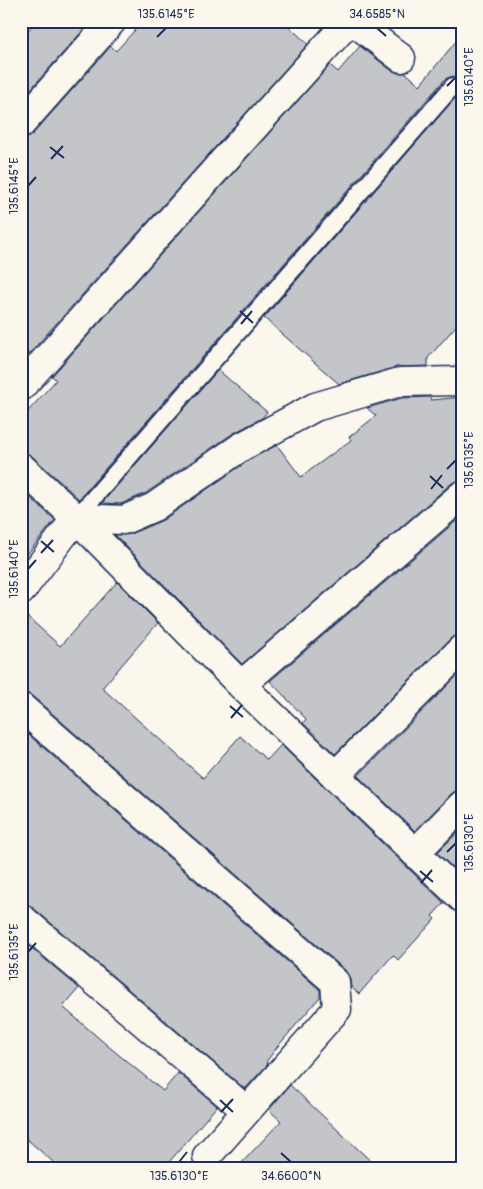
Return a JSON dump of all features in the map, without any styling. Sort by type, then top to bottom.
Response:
[{"type":"street","points":[[21,124],[112,21]]},
{"type":"street","points":[[21,387],[349,21]]},
{"type":"street","points":[[353,21],[401,58]]},
{"type":"street","points":[[76,518],[124,520],[154,507],[241,447],[315,407],[400,382],[462,381]]},
{"type":"street","points":[[21,467],[76,518],[241,685],[462,898]]},
{"type":"street","points":[[241,685],[462,495]]},
{"type":"street","points":[[21,591],[76,518]]},
{"type":"street","points":[[335,776],[462,649]]},
{"type":"street","points":[[21,708],[335,982],[337,1009],[207,1156]]},
{"type":"street","points":[[415,853],[462,805]]},
{"type":"street","points":[[21,918],[246,1111]]},
{"type":"lane","points":[[76,518],[453,86]]},
{"type":"building","points":[[36,21],[79,21],[86,27],[21,100],[21,39]]},
{"type":"building","points":[[143,21],[283,21],[308,44],[28,355],[21,349],[21,139],[26,139],[33,134],[111,46],[116,51]]},
{"type":"building","points":[[462,34],[462,82],[454,76],[445,79],[79,499],[32,456],[21,452],[21,419],[56,380],[52,376],[330,65],[338,72],[360,46],[391,70],[398,73],[406,73],[420,85]]},
{"type":"building","points":[[462,90],[462,319],[428,358],[428,366],[396,367],[339,384],[264,318]]},
{"type":"building","points":[[218,370],[267,412],[262,418],[232,434],[146,493],[121,504],[102,503]]},
{"type":"building","points":[[430,397],[431,400],[462,397],[462,480],[452,483],[242,664],[115,535],[130,534],[163,520],[249,460],[277,445],[301,477],[351,440],[349,437],[376,416],[367,408],[402,398]]},
{"type":"building","points":[[21,489],[55,520],[21,562]]},
{"type":"building","points":[[462,516],[462,634],[451,638],[335,754],[303,723],[306,719],[270,681]]},
{"type":"building","points":[[117,582],[158,623],[102,688],[203,778],[240,736],[267,760],[281,745],[444,903],[432,916],[435,919],[398,960],[393,955],[359,994],[351,987],[345,970],[31,695],[21,692],[21,611],[60,646]]},
{"type":"building","points":[[462,671],[462,790],[457,790],[451,794],[415,831],[358,776]]},
{"type":"building","points":[[21,728],[320,990],[320,997],[278,1046],[266,1062],[268,1064],[245,1089],[31,906],[21,903]]},
{"type":"building","points":[[462,828],[462,876],[437,853]]},
{"type":"building","points":[[21,939],[79,988],[63,1007],[108,1046],[163,1091],[178,1073],[217,1106],[164,1168],[60,1168],[21,1134]]},
{"type":"building","points":[[290,1085],[378,1168],[237,1168],[281,1121],[269,1110]]}]
